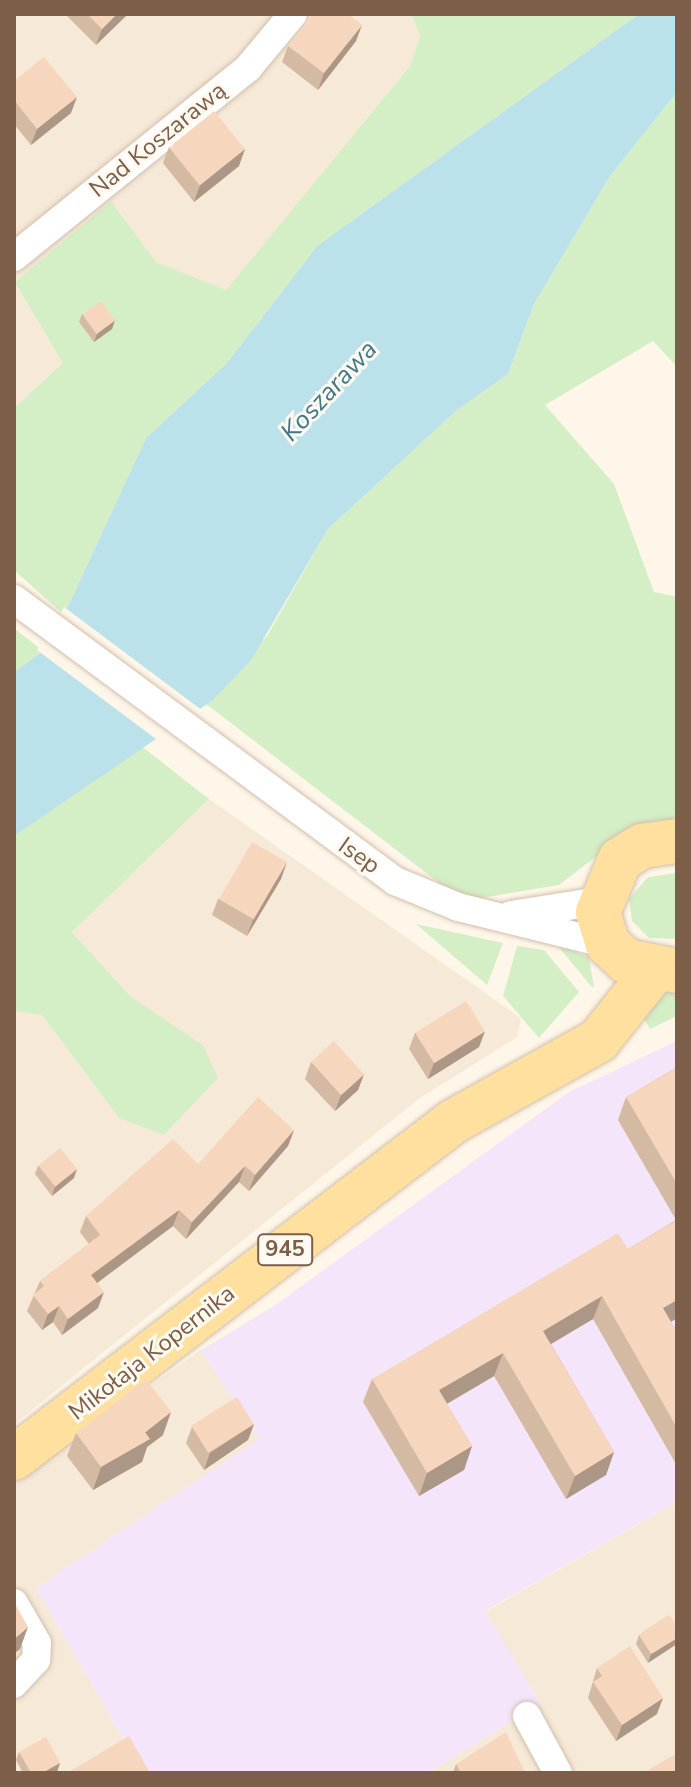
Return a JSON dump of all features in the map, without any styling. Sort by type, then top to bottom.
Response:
[{"type":"main road","points":[[638,960],[599,901],[611,871],[631,851],[677,841]]},
{"type":"main road","name":"Mikołaja Kopernika","points":[[14,1458],[454,1121],[564,1054],[605,1035],[638,960]]},
{"type":"street","name":"Nad Koszarawą","points":[[14,257],[248,68],[293,14]]},
{"type":"street","name":"Isep","points":[[14,599],[395,881],[445,903],[511,915],[549,933],[638,960]]},
{"type":"street","name":"Isep","points":[[511,915],[599,901]]},
{"type":"street","points":[[14,1603],[37,1643],[36,1660],[14,1684]]},
{"type":"street","points":[[527,1716],[558,1773]]},
{"type":"shaded area","points":[[14,14],[411,14],[420,36],[410,66],[226,290],[156,262],[111,201],[15,282],[64,363],[14,408]]},
{"type":"shaded area","points":[[209,799],[521,1018],[517,1037],[420,1098],[14,1424],[14,1011],[42,1015],[119,1118],[164,1135],[217,1079],[203,1045],[130,996],[72,932]]},
{"type":"shaded area","points":[[677,1041],[677,1502],[485,1611],[541,1703],[428,1773],[143,1773],[36,1588],[259,1439],[201,1350],[274,1306],[569,1092]]},
{"type":"shaded area","points":[[201,1350],[259,1439],[36,1588],[143,1773],[14,1773],[14,1482]]},
{"type":"shaded area","points":[[677,1502],[677,1773],[428,1773],[541,1703],[485,1612]]},
{"type":"green space","points":[[411,14],[639,14],[317,246],[227,363],[146,438],[64,615],[14,570],[14,408],[63,363],[15,282],[111,201],[156,262],[226,290],[410,66],[420,36]]},
{"type":"green space","points":[[677,92],[677,367],[653,341],[545,405],[614,484],[654,592],[677,597],[677,830],[616,841],[559,885],[481,898],[451,892],[206,704],[267,636],[328,529],[457,410],[508,374],[534,304],[610,176]]},
{"type":"green space","points":[[14,628],[43,651],[14,672]]},
{"type":"green space","points":[[140,745],[209,799],[72,932],[130,996],[203,1045],[218,1078],[164,1135],[119,1118],[42,1015],[14,1011],[14,836]]},
{"type":"green space","points":[[677,873],[677,939],[649,938],[632,921],[629,899],[648,877]]},
{"type":"green space","points":[[416,924],[503,943],[487,985]]},
{"type":"green space","points":[[557,945],[589,957],[594,988],[591,986]]},
{"type":"green space","points":[[517,946],[544,950],[579,992],[539,1038],[503,996]]},
{"type":"green space","points":[[677,984],[677,1016],[650,1029],[639,1010]]},
{"type":"water","name":"Koszarawa","points":[[639,14],[677,14],[677,92],[610,176],[534,304],[508,374],[457,410],[328,529],[251,660],[213,700],[14,836],[14,672],[43,651],[64,615],[146,438],[227,363],[317,246]]},
{"type":"pier","points":[[64,607],[203,711],[156,739],[37,650]]},
{"type":"building","points":[[87,14],[117,14],[102,29]]},
{"type":"building","points":[[313,14],[348,14],[362,25],[324,73],[288,46]]},
{"type":"building","points":[[44,57],[77,97],[37,129],[14,100],[14,81]]},
{"type":"building","points":[[214,111],[245,149],[200,186],[169,148]]},
{"type":"building","points":[[101,301],[115,320],[96,334],[82,315]]},
{"type":"building","points":[[252,842],[287,862],[254,919],[219,899]]},
{"type":"building","points":[[466,1001],[485,1032],[434,1063],[415,1033]]},
{"type":"building","points":[[334,1041],[364,1074],[341,1095],[311,1062]]},
{"type":"building","points":[[677,1067],[677,1184],[626,1097]]},
{"type":"building","points":[[258,1097],[294,1130],[255,1175],[245,1166],[192,1222],[179,1210],[91,1275],[104,1292],[68,1319],[59,1306],[48,1314],[33,1295],[44,1286],[40,1281],[100,1235],[86,1216],[173,1139],[198,1164]]},
{"type":"building","points":[[60,1148],[77,1169],[55,1187],[38,1166]]},
{"type":"building","points":[[677,1220],[677,1300],[663,1308],[677,1332],[677,1428],[602,1296],[543,1331],[614,1452],[575,1476],[503,1353],[439,1390],[472,1446],[427,1473],[372,1379],[618,1233],[628,1249]]},
{"type":"building","points":[[146,1379],[171,1412],[145,1432],[150,1439],[101,1467],[76,1433]]},
{"type":"building","points":[[237,1397],[254,1424],[208,1453],[191,1426]]},
{"type":"building","points":[[14,1602],[28,1627],[14,1639]]},
{"type":"building","points":[[669,1615],[677,1626],[677,1638],[651,1654],[639,1635]]},
{"type":"building","points":[[630,1646],[663,1698],[622,1725],[593,1682],[602,1676],[597,1668]]},
{"type":"building","points":[[506,1732],[525,1773],[461,1773],[456,1764]]},
{"type":"building","points":[[129,1736],[150,1773],[67,1773]]},
{"type":"building","points":[[46,1737],[60,1763],[42,1773],[31,1773],[19,1752]]},
{"type":"building","points":[[677,1753],[677,1773],[643,1773]]}]
